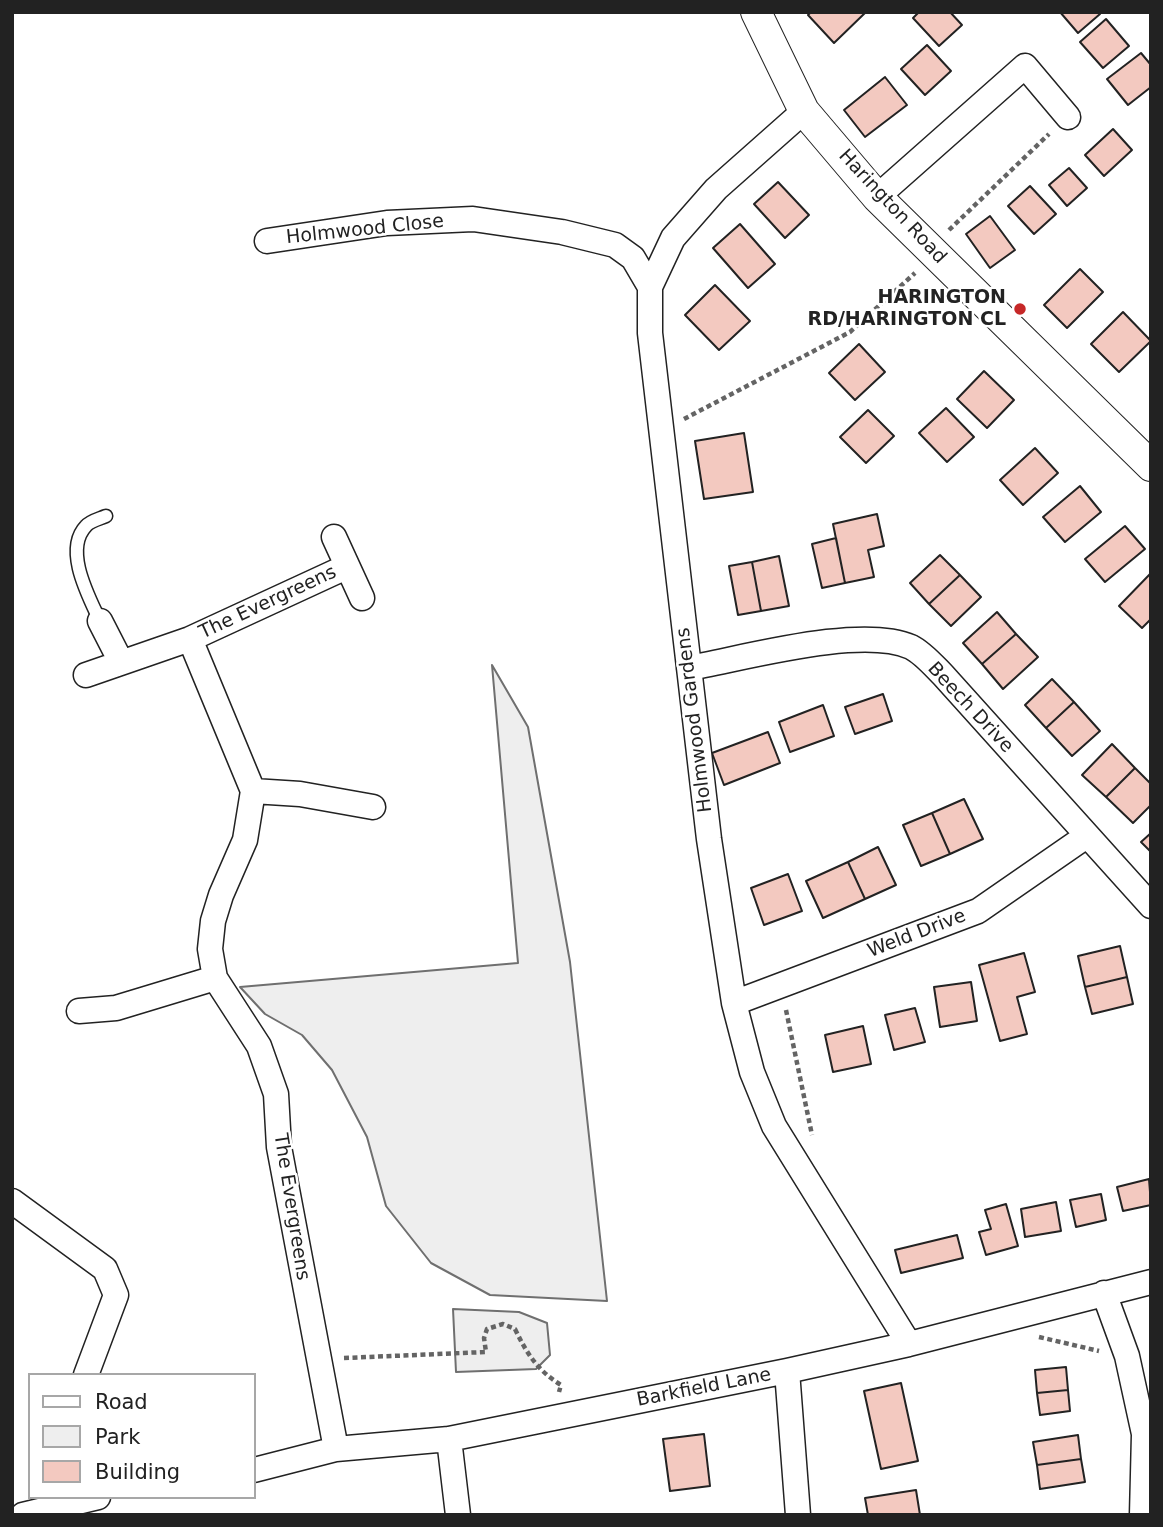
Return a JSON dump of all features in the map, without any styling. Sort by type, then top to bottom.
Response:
[{"type":"street","name":"Harington Road","points":[[756,12],[804,111],[877,197],[1151,466]]},
{"type":"street","points":[[877,197],[1025,66],[1068,117]]},
{"type":"street","name":"Holmwood Gardens","points":[[804,111],[716,189],[674,238],[650,287],[650,333],[709,839],[734,1003],[752,1072],[774,1126],[909,1344]]},
{"type":"street","name":"Holmwood Close","points":[[267,241],[387,223],[473,219],[562,232],[615,245],[634,258],[650,287]]},
{"type":"street","name":"The Evergreens","points":[[334,537],[362,598]]},
{"type":"street","name":"The Evergreens","points":[[86,675],[190,639],[346,566]]},
{"type":"street","points":[[100,621],[121,662]]},
{"type":"street","name":"The Evergreens","points":[[190,639],[253,791],[245,840],[220,895],[213,920],[210,949],[215,978],[259,1046],[276,1094],[279,1147],[336,1449]]},
{"type":"street","name":"Beech Drive","points":[[690,668],[842,641],[883,639],[913,648],[943,675],[1085,837],[1151,906]]},
{"type":"street","points":[[253,791],[300,794],[373,807]]},
{"type":"street","name":"Weld Drive","points":[[734,1003],[978,911],[1085,837]]},
{"type":"street","points":[[79,1011],[116,1008],[215,978]]},
{"type":"street","points":[[12,1201],[105,1269],[116,1295],[87,1373]]},
{"type":"street","name":"Barkfield Lane","points":[[256,1469],[336,1449],[449,1439],[787,1371],[909,1344],[1151,1282]]},
{"type":"street","points":[[1104,1293],[1127,1356],[1144,1434],[1142,1515]]},
{"type":"street","points":[[787,1371],[798,1515]]},
{"type":"street","points":[[449,1439],[458,1515]]},
{"type":"street","points":[[23,1515],[90,1499]]},
{"type":"lane","points":[[100,621],[81,579],[77,558],[81,534],[87,524],[106,516]]},
{"type":"path","points":[[662,431],[850,332],[1068,117]]},
{"type":"path","points":[[781,986],[812,1136]]},
{"type":"path","points":[[318,1362],[486,1352],[484,1338],[487,1329],[503,1324],[515,1329],[526,1353],[543,1374],[561,1385],[558,1395],[563,1416]]},
{"type":"path","points":[[1027,1336],[1127,1356]]},
{"type":"green space","points":[[492,665],[528,727],[570,962],[607,1301],[490,1295],[431,1263],[386,1206],[367,1137],[332,1070],[302,1035],[265,1014],[240,987],[518,963]]},
{"type":"green space","points":[[453,1309],[519,1312],[547,1323],[550,1355],[536,1369],[456,1372]]},
{"type":"building","points":[[811,12],[866,12],[834,43],[808,15]]},
{"type":"building","points":[[919,12],[950,12],[962,25],[939,46],[913,18]]},
{"type":"building","points":[[1060,12],[1098,12],[1100,14],[1078,33]]},
{"type":"building","points":[[1106,19],[1129,46],[1103,68],[1080,42]]},
{"type":"building","points":[[927,45],[951,71],[925,95],[901,69]]},
{"type":"building","points":[[1141,53],[1151,65],[1151,87],[1128,105],[1107,79]]},
{"type":"building","points":[[885,77],[907,105],[865,137],[844,110]]},
{"type":"building","points":[[1113,129],[1132,150],[1104,176],[1085,155]]},
{"type":"building","points":[[1069,168],[1087,188],[1067,206],[1049,185]]},
{"type":"building","points":[[778,182],[809,215],[785,238],[754,204]]},
{"type":"building","points":[[1030,186],[1056,214],[1034,234],[1008,206]]},
{"type":"building","points":[[990,216],[1015,250],[990,268],[966,234]]},
{"type":"building","points":[[740,224],[775,264],[748,288],[713,248]]},
{"type":"building","points":[[1080,269],[1103,292],[1067,328],[1044,305]]},
{"type":"building","points":[[715,285],[750,321],[719,350],[685,315]]},
{"type":"building","points":[[1123,312],[1151,341],[1119,372],[1091,344]]},
{"type":"building","points":[[859,344],[885,372],[855,400],[829,373]]},
{"type":"building","points":[[984,371],[1014,400],[987,428],[957,399]]},
{"type":"building","points":[[946,408],[974,437],[947,462],[919,433]]},
{"type":"building","points":[[868,410],[894,436],[866,463],[840,437]]},
{"type":"building","points":[[744,433],[753,492],[704,499],[695,441]]},
{"type":"building","points":[[1035,448],[1058,473],[1023,505],[1000,480]]},
{"type":"building","points":[[1080,486],[1101,512],[1065,542],[1043,517]]},
{"type":"building","points":[[877,514],[884,546],[868,550],[874,577],[845,583],[833,524]]},
{"type":"building","points":[[1125,526],[1145,549],[1105,582],[1085,559]]},
{"type":"building","points":[[836,538],[845,583],[822,588],[812,544]]},
{"type":"building","points":[[940,555],[960,575],[929,604],[910,583]]},
{"type":"building","points":[[779,556],[789,606],[761,611],[752,562]]},
{"type":"building","points":[[752,562],[761,611],[738,615],[729,566]]},
{"type":"building","points":[[1151,573],[1151,619],[1142,628],[1119,606]]},
{"type":"building","points":[[960,575],[981,597],[951,626],[929,604]]},
{"type":"building","points":[[997,612],[1016,634],[982,664],[963,643]]},
{"type":"building","points":[[1016,634],[1038,657],[1003,689],[982,664]]},
{"type":"building","points":[[1052,679],[1074,702],[1046,728],[1025,705]]},
{"type":"building","points":[[883,694],[892,721],[855,734],[845,707]]},
{"type":"building","points":[[1074,702],[1100,731],[1072,756],[1046,728]]},
{"type":"building","points":[[823,705],[834,736],[790,752],[779,722]]},
{"type":"building","points":[[768,732],[780,763],[724,785],[712,753]]},
{"type":"building","points":[[1112,744],[1135,768],[1106,797],[1082,775]]},
{"type":"building","points":[[1135,768],[1151,784],[1151,805],[1133,823],[1106,797]]},
{"type":"building","points":[[964,799],[983,839],[950,854],[932,813]]},
{"type":"building","points":[[932,813],[950,854],[921,866],[903,825]]},
{"type":"building","points":[[1151,833],[1151,852],[1141,842]]},
{"type":"building","points":[[878,847],[896,885],[865,899],[848,862]]},
{"type":"building","points":[[848,862],[865,899],[823,918],[806,881]]},
{"type":"building","points":[[788,874],[802,911],[764,925],[751,888]]},
{"type":"building","points":[[1120,946],[1127,977],[1085,987],[1078,956]]},
{"type":"building","points":[[1024,953],[1035,992],[1017,997],[1027,1034],[1000,1041],[979,965]]},
{"type":"building","points":[[1127,977],[1133,1004],[1092,1014],[1085,987]]},
{"type":"building","points":[[971,982],[977,1021],[940,1027],[934,987]]},
{"type":"building","points":[[915,1008],[925,1042],[894,1050],[885,1015]]},
{"type":"building","points":[[863,1026],[871,1064],[833,1072],[825,1035]]},
{"type":"building","points":[[1149,1179],[1151,1205],[1123,1211],[1117,1187]]},
{"type":"building","points":[[1101,1194],[1106,1220],[1076,1227],[1070,1200]]},
{"type":"building","points":[[1056,1202],[1061,1231],[1025,1237],[1021,1209]]},
{"type":"building","points":[[1006,1204],[1018,1246],[986,1255],[979,1232],[991,1229],[985,1210]]},
{"type":"building","points":[[957,1235],[963,1258],[901,1273],[895,1250]]},
{"type":"building","points":[[1066,1367],[1068,1390],[1037,1393],[1035,1370]]},
{"type":"building","points":[[901,1383],[918,1461],[881,1469],[864,1391]]},
{"type":"building","points":[[1068,1390],[1070,1411],[1040,1415],[1037,1393]]},
{"type":"building","points":[[704,1434],[710,1486],[670,1491],[663,1439]]},
{"type":"building","points":[[1078,1435],[1081,1459],[1037,1465],[1033,1442]]},
{"type":"building","points":[[1081,1459],[1085,1482],[1040,1489],[1037,1465]]},
{"type":"building","points":[[916,1490],[920,1515],[868,1515],[865,1498]]},
{"type":"place","name":"HARINGTON RD/HARINGTON CL","points":[[1020,309]]}]
